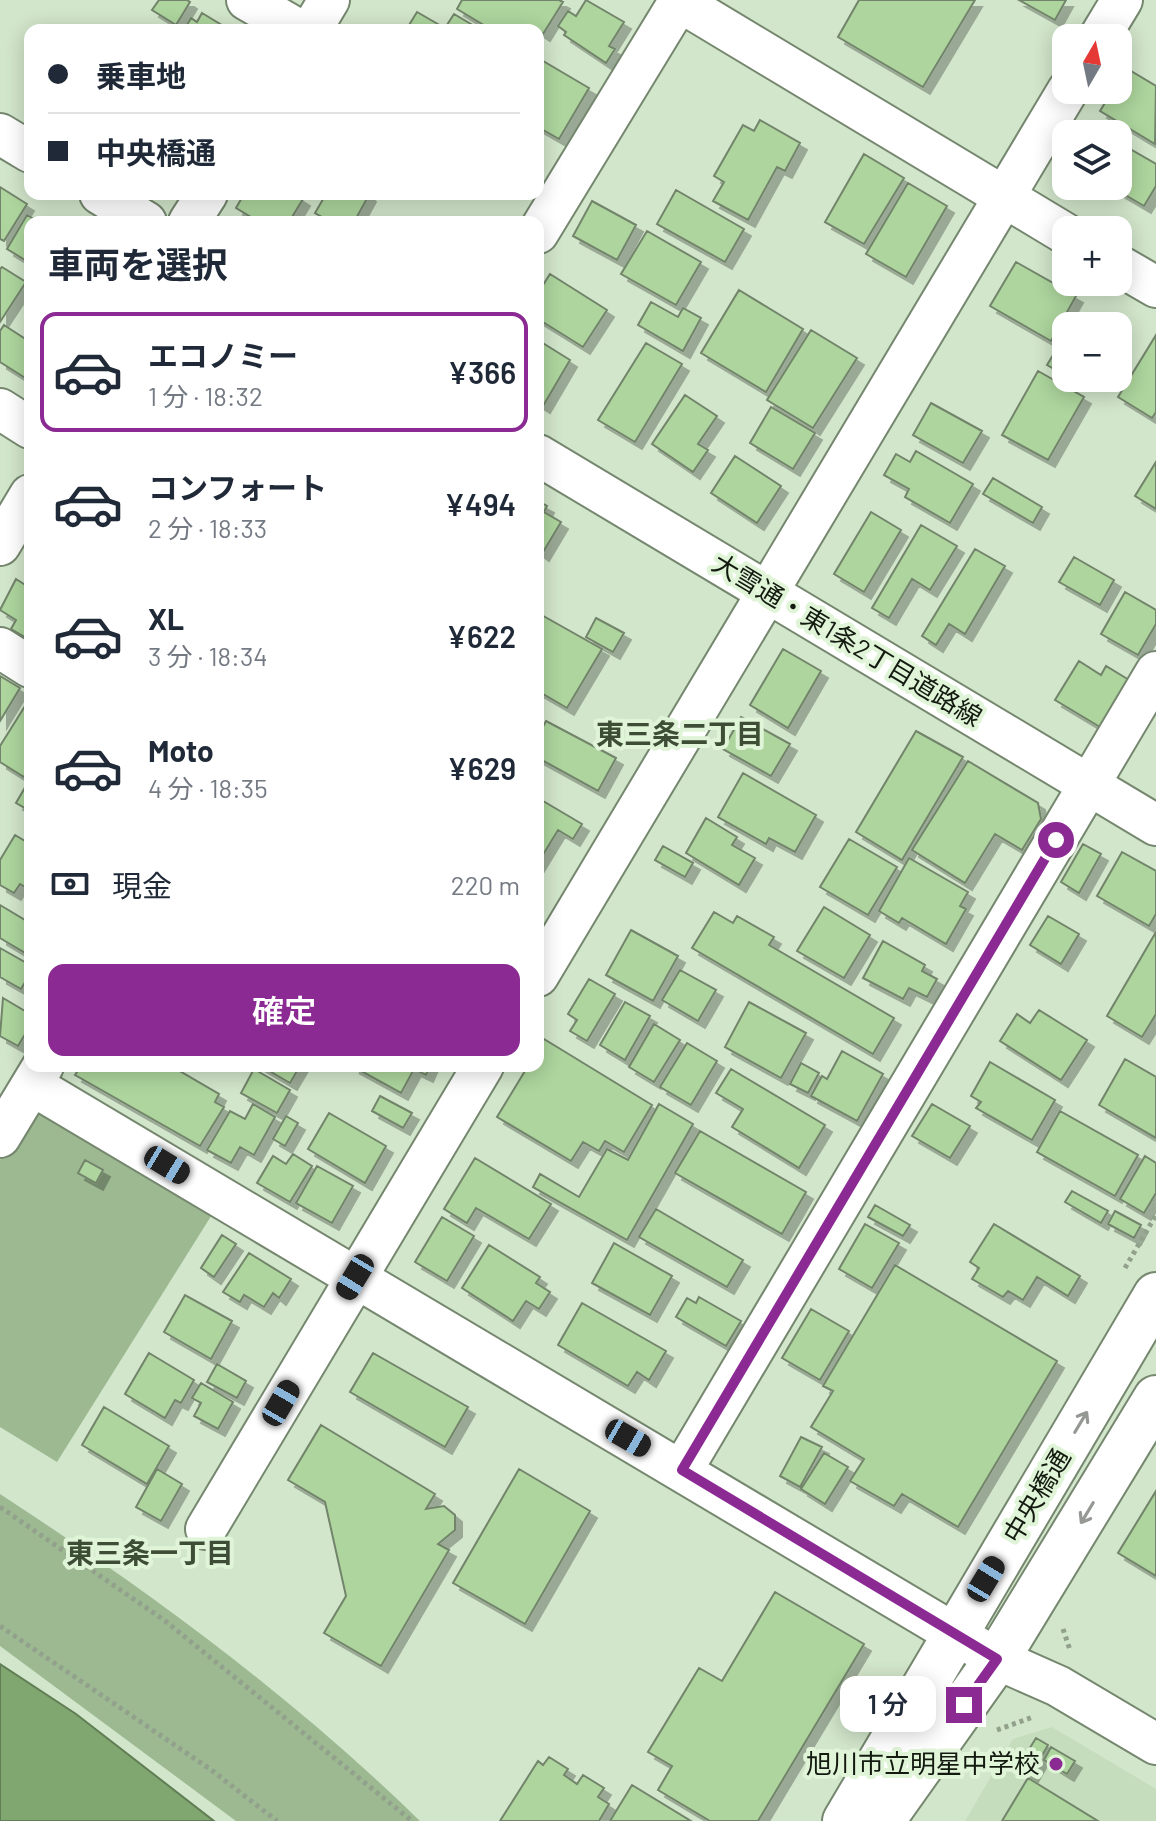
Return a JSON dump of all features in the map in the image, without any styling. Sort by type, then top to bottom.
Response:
[{"type":"street","points":[[247,0],[289,24]]},
{"type":"street","points":[[315,24],[329,0]]},
{"type":"street","points":[[542,216],[550,185],[679,0],[1052,226]]},
{"type":"street","points":[[1107,24],[1122,0]]},
{"type":"street","points":[[544,966],[770,593],[1060,104]]},
{"type":"street","points":[[0,134],[24,148]]},
{"type":"street","points":[[110,200],[136,216]]},
{"type":"street","points":[[1132,273],[1156,287]]},
{"type":"street","points":[[0,409],[24,424]]},
{"type":"street","name":"大雪通・東1条2丁目道路線","points":[[544,459],[1156,825]]},
{"type":"street","points":[[0,545],[24,505]]},
{"type":"street","points":[[0,648],[24,663]]},
{"type":"street","points":[[682,1470],[1156,672]]},
{"type":"street","points":[[206,1529],[479,1072]]},
{"type":"street","points":[[0,1137],[38,1075],[355,1277],[997,1659],[1058,1686],[1156,1744]]},
{"type":"street","name":"中央橋通","points":[[845,1821],[1156,1295]]},
{"type":"street","name":"中央橋通","points":[[882,1821],[997,1659],[1156,1398]]},
{"type":"path","points":[[0,1507],[164,1620],[412,1821]]},
{"type":"path","points":[[0,1626],[210,1769],[277,1821]]},
{"type":"shaded area","points":[[36,1103],[213,1213],[57,1462],[0,1427],[0,1160]]},
{"type":"shaded area","points":[[0,1494],[218,1647],[322,1731],[420,1821],[236,1821],[0,1646]]},
{"type":"shaded area","points":[[0,1664],[76,1714],[214,1821],[0,1821]]},
{"type":"shaded area","name":"旭川市立明星中学校","points":[[1052,1727],[1156,1789],[1156,1821],[965,1821],[1013,1739]]},
{"type":"building","points":[[159,0],[190,2],[177,24],[152,10]]},
{"type":"building","points":[[462,0],[563,2],[544,32],[544,24],[482,24],[457,9]]},
{"type":"building","points":[[586,0],[624,22],[609,46],[615,49],[606,63],[564,35],[566,32],[558,26],[568,11],[576,16]]},
{"type":"building","points":[[859,0],[975,0],[923,87],[838,37]]},
{"type":"building","points":[[1019,0],[1066,0],[1055,20]]},
{"type":"building","points":[[417,12],[438,24],[410,24]]},
{"type":"building","points":[[202,13],[220,24],[188,24],[191,18],[197,22]]},
{"type":"building","points":[[454,14],[471,24],[448,24]]},
{"type":"building","points":[[544,62],[589,88],[559,139],[544,130]]},
{"type":"building","points":[[1132,72],[1156,86],[1155,144],[1132,130],[1132,120],[1115,120],[1100,111],[1104,104],[1132,104]]},
{"type":"building","points":[[760,120],[800,143],[785,171],[777,167],[748,220],[713,201],[724,182],[714,176],[743,125],[754,131]]},
{"type":"building","points":[[1132,150],[1156,164],[1156,186],[1144,206],[1132,199]]},
{"type":"building","points":[[864,154],[904,178],[864,244],[825,222]]},
{"type":"building","points":[[908,183],[947,206],[906,277],[866,254]]},
{"type":"building","points":[[0,187],[27,204],[4,241],[0,239]]},
{"type":"building","points":[[676,190],[744,229],[725,262],[657,224]]},
{"type":"building","points":[[241,200],[302,200],[293,216],[249,216],[236,208]]},
{"type":"building","points":[[323,200],[366,200],[357,216],[320,216],[315,213]]},
{"type":"building","points":[[592,201],[636,225],[617,260],[573,236]]},
{"type":"building","points":[[24,220],[24,259],[7,249]]},
{"type":"building","points":[[647,231],[701,262],[676,305],[621,274]]},
{"type":"building","points":[[1016,262],[1052,282],[1052,296],[1076,296],[1067,312],[1052,312],[1051,341],[990,306]]},
{"type":"building","points":[[2,267],[24,281],[24,285],[0,322]]},
{"type":"building","points":[[550,274],[607,310],[583,347],[544,323],[544,284]]},
{"type":"building","points":[[739,290],[803,329],[766,392],[701,353]]},
{"type":"building","points":[[651,302],[678,317],[683,308],[701,318],[683,351],[638,325]]},
{"type":"building","points":[[4,325],[24,338],[24,377],[0,362],[0,331]]},
{"type":"building","points":[[811,330],[857,358],[813,428],[767,400]]},
{"type":"building","points":[[1156,335],[1156,412],[1152,418],[1118,397],[1121,392],[1132,392],[1132,374]]},
{"type":"building","points":[[646,343],[682,364],[635,442],[598,420]]},
{"type":"building","points":[[544,344],[570,360],[544,404]]},
{"type":"building","points":[[1038,371],[1052,379],[1052,392],[1075,392],[1084,397],[1048,460],[1002,435]]},
{"type":"building","points":[[685,395],[717,416],[698,444],[708,450],[693,472],[652,444]]},
{"type":"building","points":[[931,403],[982,431],[963,463],[913,435]]},
{"type":"building","points":[[771,407],[815,433],[793,469],[750,443]]},
{"type":"building","points":[[916,451],[973,484],[950,523],[905,497],[909,489],[884,475],[896,454],[910,462]]},
{"type":"building","points":[[735,456],[781,486],[757,523],[711,493]]},
{"type":"building","points":[[1156,462],[1156,509],[1135,496]]},
{"type":"building","points":[[993,478],[1042,507],[1033,523],[983,494]]},
{"type":"building","points":[[544,512],[561,522],[544,551]]},
{"type":"building","points":[[871,512],[901,530],[864,592],[834,574]]},
{"type":"building","points":[[921,525],[957,546],[930,590],[912,579],[889,618],[872,608]]},
{"type":"building","points":[[975,549],[1005,566],[965,634],[949,624],[936,645],[922,636]]},
{"type":"building","points":[[1074,557],[1114,580],[1100,605],[1059,582]]},
{"type":"building","points":[[16,579],[24,584],[24,637],[11,629],[16,620],[0,610]]},
{"type":"building","points":[[1125,592],[1156,610],[1156,624],[1138,655],[1101,634]]},
{"type":"building","points":[[544,616],[602,649],[567,708],[544,695]]},
{"type":"building","points":[[596,618],[624,633],[613,652],[586,637]]},
{"type":"building","points":[[783,649],[821,671],[788,728],[750,705]]},
{"type":"building","points":[[1079,661],[1101,675],[1106,666],[1129,680],[1100,727],[1055,700]]},
{"type":"building","points":[[0,676],[20,688],[0,721]]},
{"type":"building","points":[[24,708],[24,777],[0,762],[0,746]]},
{"type":"building","points":[[741,717],[790,744],[771,776],[723,749]]},
{"type":"building","points":[[546,721],[616,758],[598,791],[544,761]]},
{"type":"building","points":[[916,731],[963,757],[902,860],[856,832]]},
{"type":"building","points":[[968,761],[1038,803],[1041,819],[1022,850],[995,834],[965,883],[912,850]]},
{"type":"building","points":[[743,773],[816,815],[795,852],[769,838],[766,844],[718,817]]},
{"type":"building","points":[[24,789],[24,808],[16,803]]},
{"type":"building","points":[[544,802],[582,824],[573,839],[558,830],[544,853]]},
{"type":"building","points":[[706,818],[737,837],[732,845],[755,858],[739,885],[686,853]]},
{"type":"building","points":[[15,835],[24,840],[24,886],[20,884],[14,893],[0,885],[0,860]]},
{"type":"building","points":[[849,839],[897,867],[868,915],[820,887]]},
{"type":"building","points":[[1083,844],[1101,854],[1079,893],[1061,882]]},
{"type":"building","points":[[663,846],[693,863],[685,877],[655,860]]},
{"type":"building","points":[[1122,852],[1156,871],[1156,914],[1149,926],[1097,896]]},
{"type":"building","points":[[909,858],[968,892],[960,906],[966,909],[946,944],[902,918],[899,923],[879,911]]},
{"type":"building","points":[[0,905],[24,919],[24,952],[0,938]]},
{"type":"building","points":[[824,907],[870,935],[844,978],[797,951]]},
{"type":"building","points":[[714,912],[733,923],[737,916],[774,937],[769,945],[894,1018],[873,1054],[692,948]]},
{"type":"building","points":[[1048,916],[1079,934],[1061,964],[1030,945]]},
{"type":"building","points":[[631,930],[678,956],[653,1001],[606,975]]},
{"type":"building","points":[[1156,932],[1156,1014],[1142,1037],[1107,1016]]},
{"type":"building","points":[[883,941],[925,965],[922,971],[937,979],[927,997],[909,988],[903,999],[863,978]]},
{"type":"building","points":[[0,948],[24,962],[24,984],[21,989],[0,977]]},
{"type":"building","points":[[680,970],[716,990],[698,1021],[662,1000]]},
{"type":"building","points":[[589,979],[615,994],[587,1041],[570,1031],[577,1020],[568,1014]]},
{"type":"building","points":[[3,998],[24,1010],[24,1036],[18,1046],[0,1036]]},
{"type":"building","points":[[625,1002],[650,1016],[625,1060],[600,1045]]},
{"type":"building","points":[[749,1002],[806,1033],[781,1078],[725,1047]]},
{"type":"building","points":[[1039,1010],[1087,1040],[1061,1080],[1000,1041],[1017,1014],[1030,1023]]},
{"type":"building","points":[[654,1024],[680,1040],[654,1082],[629,1067]]},
{"type":"building","points":[[544,1039],[652,1105],[624,1152],[605,1141],[599,1151],[583,1142],[571,1161],[497,1117],[524,1072],[544,1072]]},
{"type":"building","points":[[687,1043],[717,1061],[691,1105],[660,1087]]},
{"type":"building","points":[[842,1051],[883,1074],[857,1121],[811,1096],[822,1076],[827,1079]]},
{"type":"building","points":[[1125,1059],[1156,1077],[1156,1138],[1099,1105]]},
{"type":"building","points":[[990,1062],[1055,1100],[1032,1140],[976,1108],[981,1102],[971,1096]]},
{"type":"building","points":[[801,1063],[819,1073],[808,1093],[790,1084]]},
{"type":"building","points":[[731,1069],[825,1125],[799,1168],[732,1127],[743,1109],[716,1093]]},
{"type":"building","points":[[77,1072],[181,1072],[219,1094],[215,1102],[224,1107],[200,1146],[75,1075]]},
{"type":"building","points":[[252,1072],[259,1072],[290,1090],[277,1113],[241,1093]]},
{"type":"building","points":[[271,1072],[296,1072],[290,1083]]},
{"type":"building","points":[[363,1072],[412,1072],[401,1093]]},
{"type":"building","points":[[380,1096],[412,1113],[403,1128],[372,1111]]},
{"type":"building","points":[[253,1104],[275,1117],[254,1155],[240,1147],[231,1163],[207,1150],[230,1111],[245,1119]]},
{"type":"building","points":[[659,1104],[693,1124],[627,1240],[533,1187],[540,1174],[579,1197],[607,1149],[628,1160]]},
{"type":"building","points":[[932,1104],[970,1126],[950,1158],[912,1136]]},
{"type":"building","points":[[1060,1111],[1138,1155],[1115,1196],[1037,1152]]},
{"type":"building","points":[[329,1113],[386,1146],[365,1183],[308,1149]]},
{"type":"building","points":[[286,1116],[298,1123],[285,1146],[273,1139]]},
{"type":"building","points":[[700,1131],[806,1192],[782,1234],[675,1173]]},
{"type":"building","points":[[293,1154],[312,1166],[290,1202],[257,1183],[273,1156],[286,1164]]},
{"type":"building","points":[[1145,1156],[1156,1163],[1156,1193],[1144,1213],[1120,1199]]},
{"type":"building","points":[[475,1158],[551,1204],[529,1239],[476,1208],[467,1223],[444,1209]]},
{"type":"building","points":[[85,1160],[103,1170],[96,1183],[78,1173]]},
{"type":"building","points":[[317,1166],[353,1186],[332,1223],[296,1203]]},
{"type":"building","points":[[1072,1191],[1108,1211],[1101,1223],[1065,1202]]},
{"type":"building","points":[[875,1205],[910,1225],[903,1236],[868,1217]]},
{"type":"building","points":[[656,1209],[743,1260],[727,1287],[639,1237]]},
{"type":"building","points":[[1115,1211],[1141,1225],[1134,1238],[1108,1224]]},
{"type":"building","points":[[442,1217],[474,1236],[447,1281],[415,1262]]},
{"type":"building","points":[[865,1224],[899,1243],[872,1288],[839,1269]]},
{"type":"building","points":[[994,1224],[1080,1276],[1068,1296],[1037,1277],[1023,1300],[1008,1291],[1003,1297],[972,1279],[979,1268],[970,1262]]},
{"type":"building","points":[[222,1235],[236,1244],[214,1277],[201,1268]]},
{"type":"building","points":[[614,1243],[672,1276],[650,1315],[592,1283]]},
{"type":"building","points":[[489,1245],[540,1277],[536,1283],[550,1292],[539,1309],[526,1301],[513,1321],[462,1288]]},
{"type":"building","points":[[249,1253],[291,1279],[279,1298],[273,1293],[264,1307],[244,1295],[240,1302],[223,1292]]},
{"type":"building","points":[[895,1265],[1057,1361],[958,1527],[902,1494],[894,1506],[850,1481],[864,1459],[811,1427],[833,1391],[823,1386]]},
{"type":"building","points":[[185,1295],[232,1321],[211,1359],[164,1332]]},
{"type":"building","points":[[699,1297],[741,1321],[726,1346],[676,1317],[687,1298],[696,1303]]},
{"type":"building","points":[[582,1303],[666,1351],[649,1380],[637,1372],[628,1386],[558,1345]]},
{"type":"building","points":[[811,1309],[849,1331],[820,1380],[782,1358]]},
{"type":"building","points":[[149,1353],[194,1380],[181,1403],[175,1400],[165,1418],[125,1394]]},
{"type":"building","points":[[373,1353],[468,1407],[445,1447],[350,1392]]},
{"type":"building","points":[[217,1364],[246,1381],[237,1398],[207,1382]]},
{"type":"building","points":[[201,1383],[233,1402],[218,1429],[194,1416],[201,1403],[192,1398]]},
{"type":"building","points":[[104,1407],[169,1446],[147,1484],[82,1445]]},
{"type":"building","points":[[321,1425],[435,1494],[426,1509],[444,1506],[455,1515],[455,1530],[438,1544],[449,1550],[381,1666],[324,1633],[346,1596],[325,1502],[288,1480]]},
{"type":"building","points":[[801,1437],[822,1447],[800,1487],[780,1476]]},
{"type":"building","points":[[824,1453],[848,1467],[825,1504],[801,1489]]},
{"type":"building","points":[[157,1469],[182,1484],[161,1521],[136,1507]]},
{"type":"building","points":[[519,1469],[590,1511],[525,1624],[453,1583]]},
{"type":"building","points":[[1156,1491],[1156,1576],[1118,1553]]},
{"type":"building","points":[[775,1592],[864,1644],[758,1821],[710,1821],[658,1790],[672,1766],[648,1752],[699,1668],[722,1681]]},
{"type":"building","points":[[1036,1738],[1048,1745],[1031,1775],[1018,1767]]},
{"type":"building","points":[[1051,1747],[1075,1761],[1067,1774],[1044,1760]]},
{"type":"building","points":[[549,1757],[568,1769],[564,1775],[577,1784],[583,1775],[604,1788],[598,1797],[609,1804],[599,1821],[500,1821],[538,1761],[543,1765]]},
{"type":"building","points":[[1028,1778],[1098,1821],[1002,1821]]},
{"type":"building","points":[[632,1785],[691,1821],[610,1821]]},
{"type":"place","name":"旭川市立明星中学校","points":[[1056,1764]]},
{"type":"district","name":"東三条二丁目","points":[[680,734]]},
{"type":"district","name":"東三条一丁目","points":[[150,1553]]},
{"type":"route","points":[[964,1705],[997,1659],[682,1470],[1056,840]]}]
